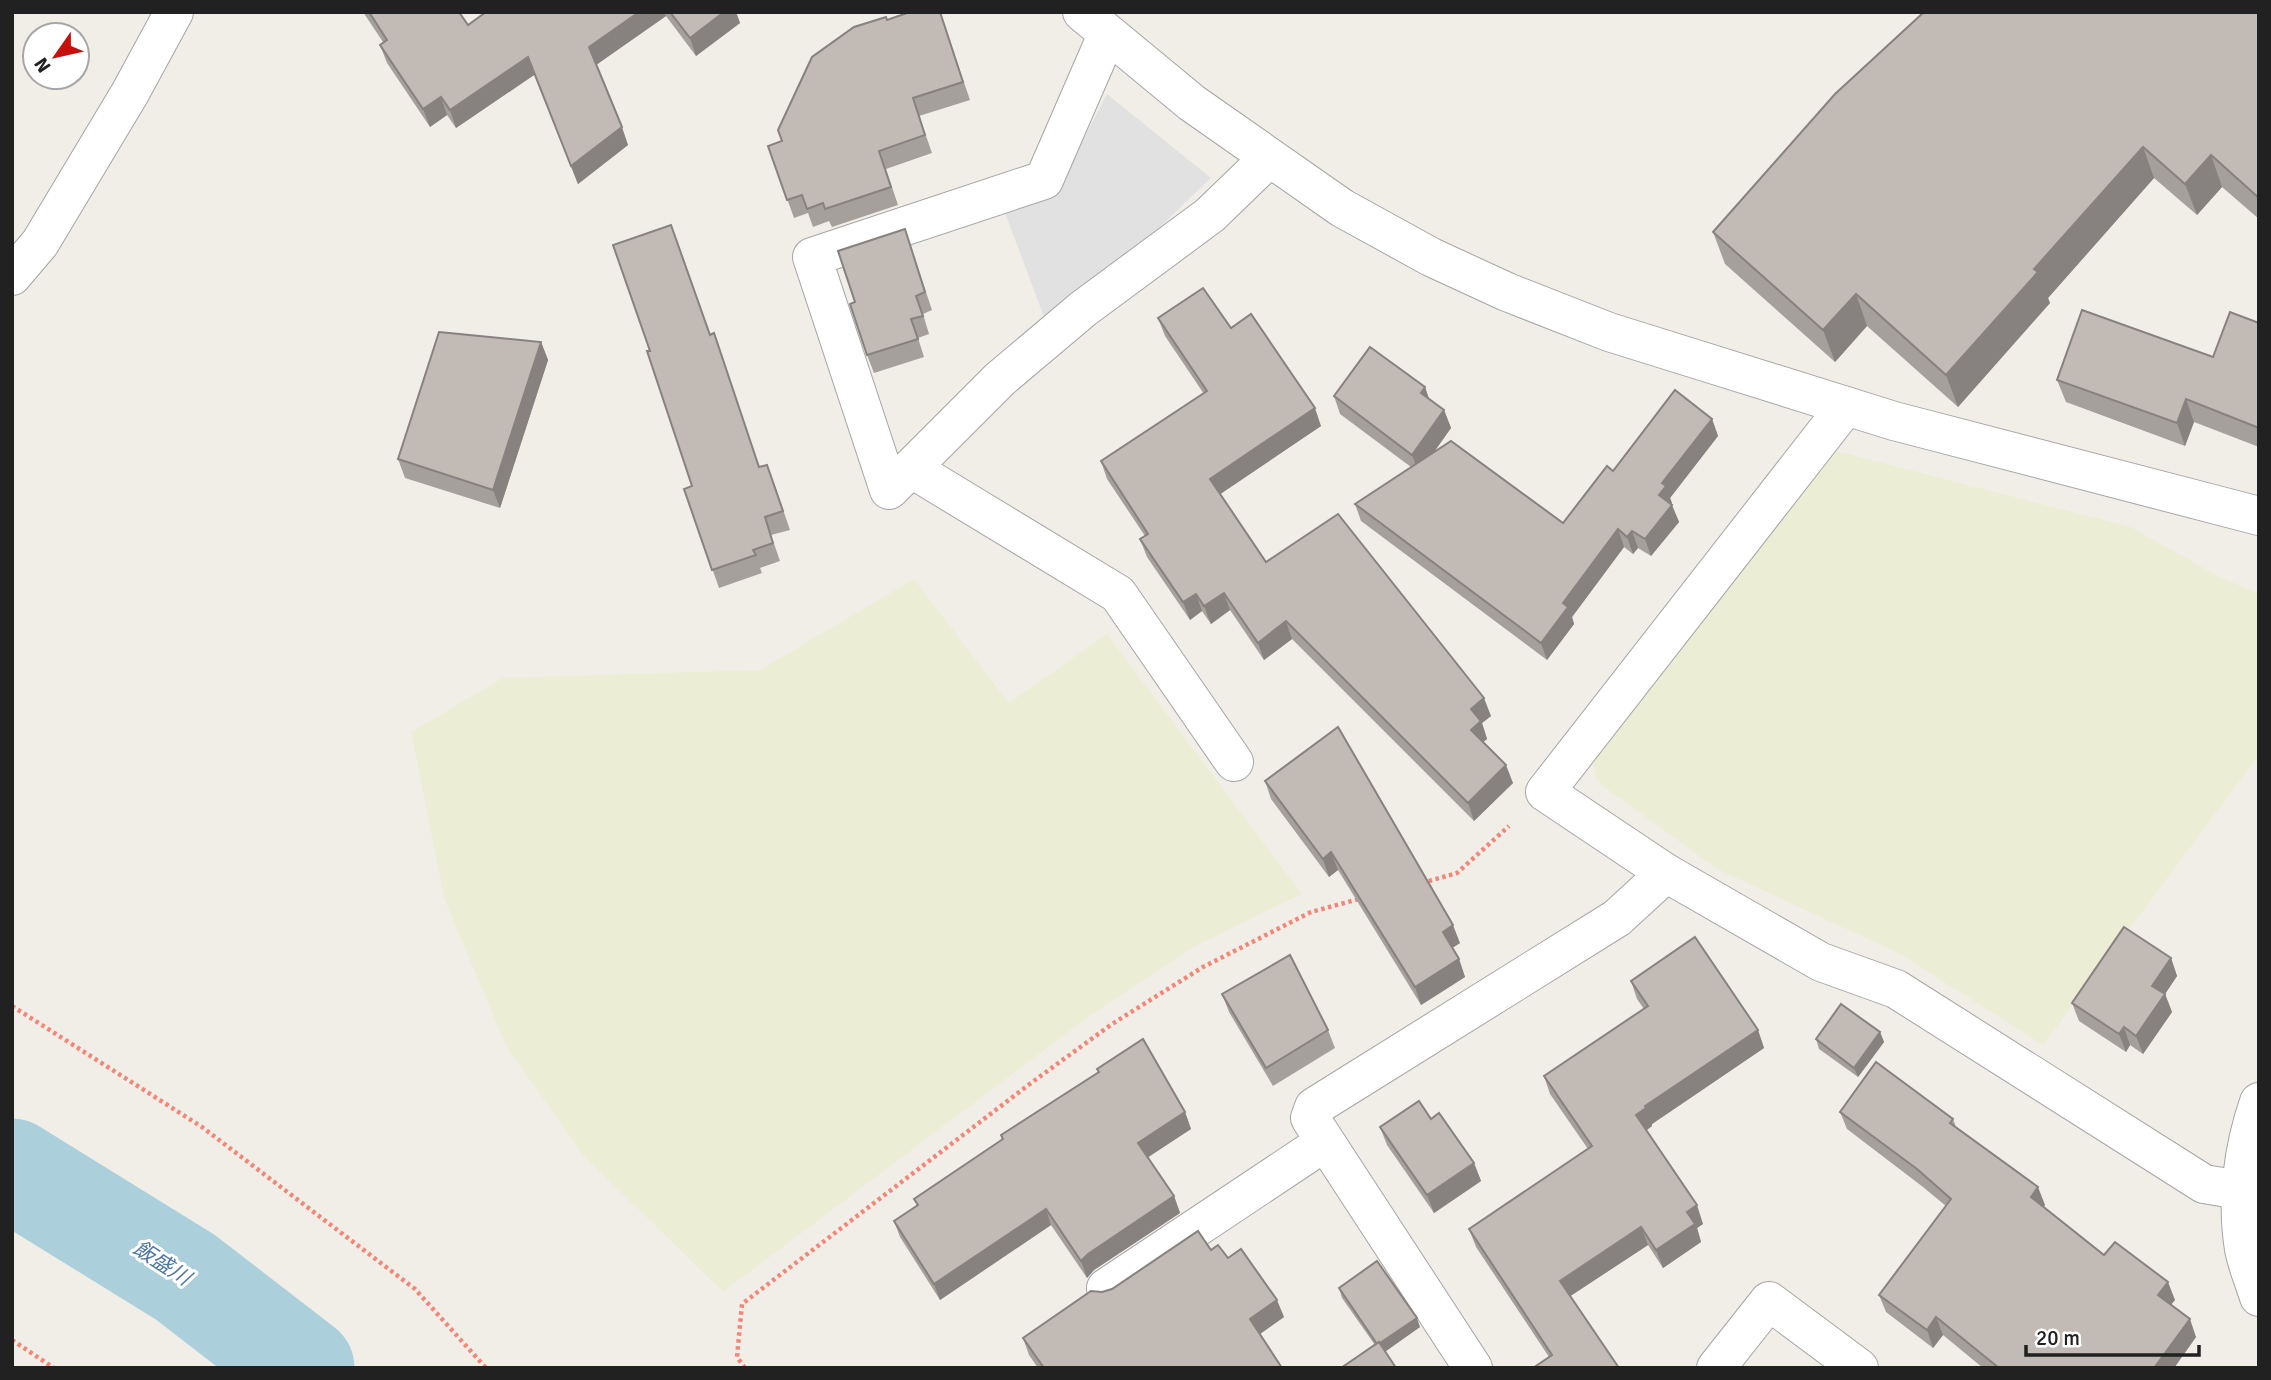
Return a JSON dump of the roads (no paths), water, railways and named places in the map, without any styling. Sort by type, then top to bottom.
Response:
[{"type":"street","points":[[12,276],[40,243],[130,93],[174,12]]},
{"type":"street","points":[[1268,159],[1210,215],[1083,309],[1000,379],[889,491],[812,257],[1044,180],[1095,24],[1192,103],[1268,159],[1342,208],[1431,257],[1507,292],[1609,332],[1846,406],[2072,469],[2259,516]]},
{"type":"street","points":[[1846,406],[1545,792],[1666,873],[1821,962],[1896,989],[2204,1184],[2240,1189]]},
{"type":"street","points":[[912,469],[1118,594],[1234,762]]},
{"type":"street","points":[[1473,1368],[1310,1118],[1314,1107],[1617,918],[1666,873]]},
{"type":"street","points":[[2259,1102],[2251,1124],[2240,1189],[2244,1250],[2259,1297]]},
{"type":"street","points":[[1106,1288],[1325,1142]]},
{"type":"street","points":[[1716,1368],[1769,1301],[1859,1368]]},
{"type":"waterway","name":"飯盛川","points":[[12,1170],[185,1277],[303,1368]]}]
